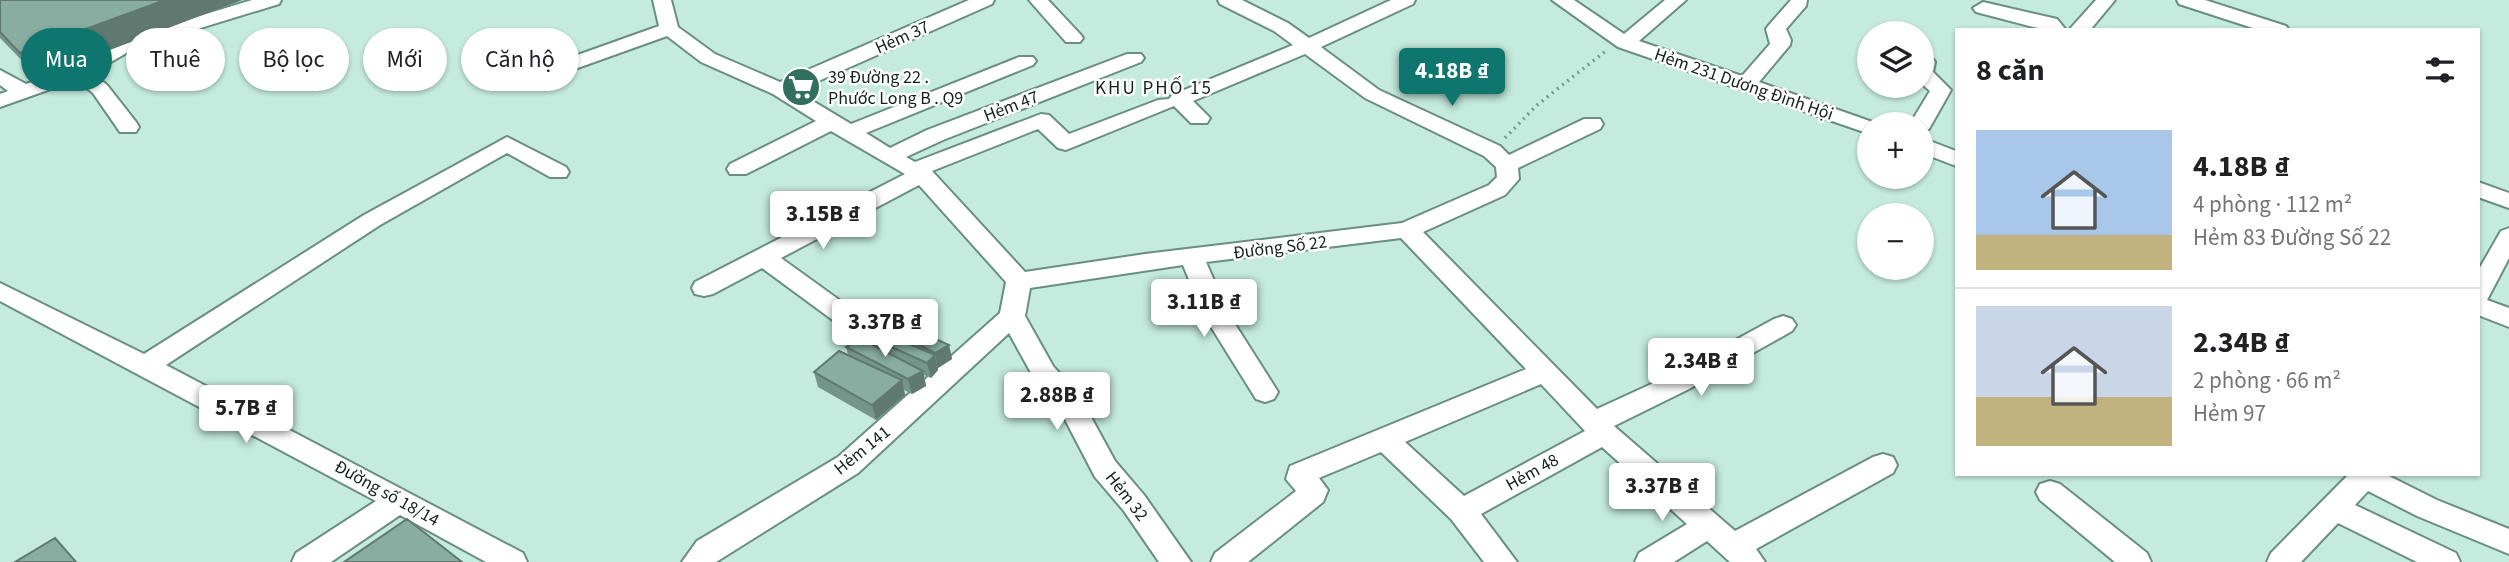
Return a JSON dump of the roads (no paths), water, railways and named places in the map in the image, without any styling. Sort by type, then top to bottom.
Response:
[{"type":"street","points":[[112,53],[128,44],[272,0]]},
{"type":"street","points":[[662,0],[670,29],[708,58],[780,90],[918,172],[1019,281],[1012,316]]},
{"type":"street","name":"Hẻm 37","points":[[780,90],[985,0]]},
{"type":"street","points":[[1038,0],[1073,38]]},
{"type":"street","points":[[1227,0],[1281,27],[1372,94],[1499,158],[1591,124]]},
{"type":"street","points":[[1199,118],[1179,99],[1306,47],[1406,0]]},
{"type":"street","name":"Hẻm 231 Dương Đình Hội","points":[[1561,0],[1622,42],[1857,122]]},
{"type":"street","points":[[1622,42],[1677,0]]},
{"type":"street","points":[[2081,28],[2106,0]]},
{"type":"street","points":[[2186,0],[2273,28]]},
{"type":"street","points":[[1746,85],[1780,45],[1781,40],[1776,29],[1799,2]]},
{"type":"street","points":[[1983,8],[2050,23],[2054,28]]},
{"type":"street","points":[[579,61],[670,29]]},
{"type":"street","name":"Hẻm 47","points":[[889,157],[935,135],[1134,58]]},
{"type":"street","points":[[738,169],[841,127],[1026,61]]},
{"type":"street","points":[[0,76],[24,92]]},
{"type":"street","points":[[1928,112],[1941,90],[1934,84]]},
{"type":"street","points":[[101,91],[128,127]]},
{"type":"street","points":[[0,102],[24,92]]},
{"type":"street","points":[[704,288],[918,172],[1041,120],[1066,143],[1165,104]]},
{"type":"street","points":[[145,366],[372,220],[507,144],[558,172]]},
{"type":"street","points":[[1934,150],[1955,159]]},
{"type":"street","name":"Đường Số 22","points":[[1019,281],[1145,262],[1407,230],[1497,190],[1508,179],[1499,158]]},
{"type":"street","points":[[2480,190],[2509,201]]},
{"type":"street","points":[[1407,230],[1599,428],[1742,555],[1883,465]]},
{"type":"street","points":[[2480,290],[2509,236]]},
{"type":"street","points":[[764,257],[858,326]]},
{"type":"street","points":[[1192,258],[1216,314],[1265,392]]},
{"type":"street","name":"Đường số 18/14","points":[[5,299],[145,366],[512,562]]},
{"type":"street","points":[[2480,307],[2509,318]]},
{"type":"street","name":"Hẻm 141","points":[[697,562],[708,550],[848,465],[1012,316]]},
{"type":"street","name":"Hẻm 32","points":[[1012,316],[1044,373],[1069,402],[1105,468],[1176,562]]},
{"type":"street","name":"Hẻm 48","points":[[1461,511],[1599,428],[1783,325]]},
{"type":"street","points":[[1226,562],[1313,494],[1314,490],[1300,479],[1300,474],[1545,372]]},
{"type":"street","points":[[1386,440],[1461,511],[1502,562]]},
{"type":"street","points":[[2282,562],[2337,509],[2366,476],[2427,508],[2509,542]]},
{"type":"street","points":[[2050,492],[2136,562]]},
{"type":"street","points":[[307,562],[400,500]]},
{"type":"street","points":[[2337,509],[2445,562]]},
{"type":"street","points":[[1650,562],[1707,526]]},
{"type":"place","name":"39 Đường 22 . Phước Long B . Q9","points":[[801,87]]},
{"type":"district","name":"KHU PHỐ 15","points":[[1154,87]]}]
